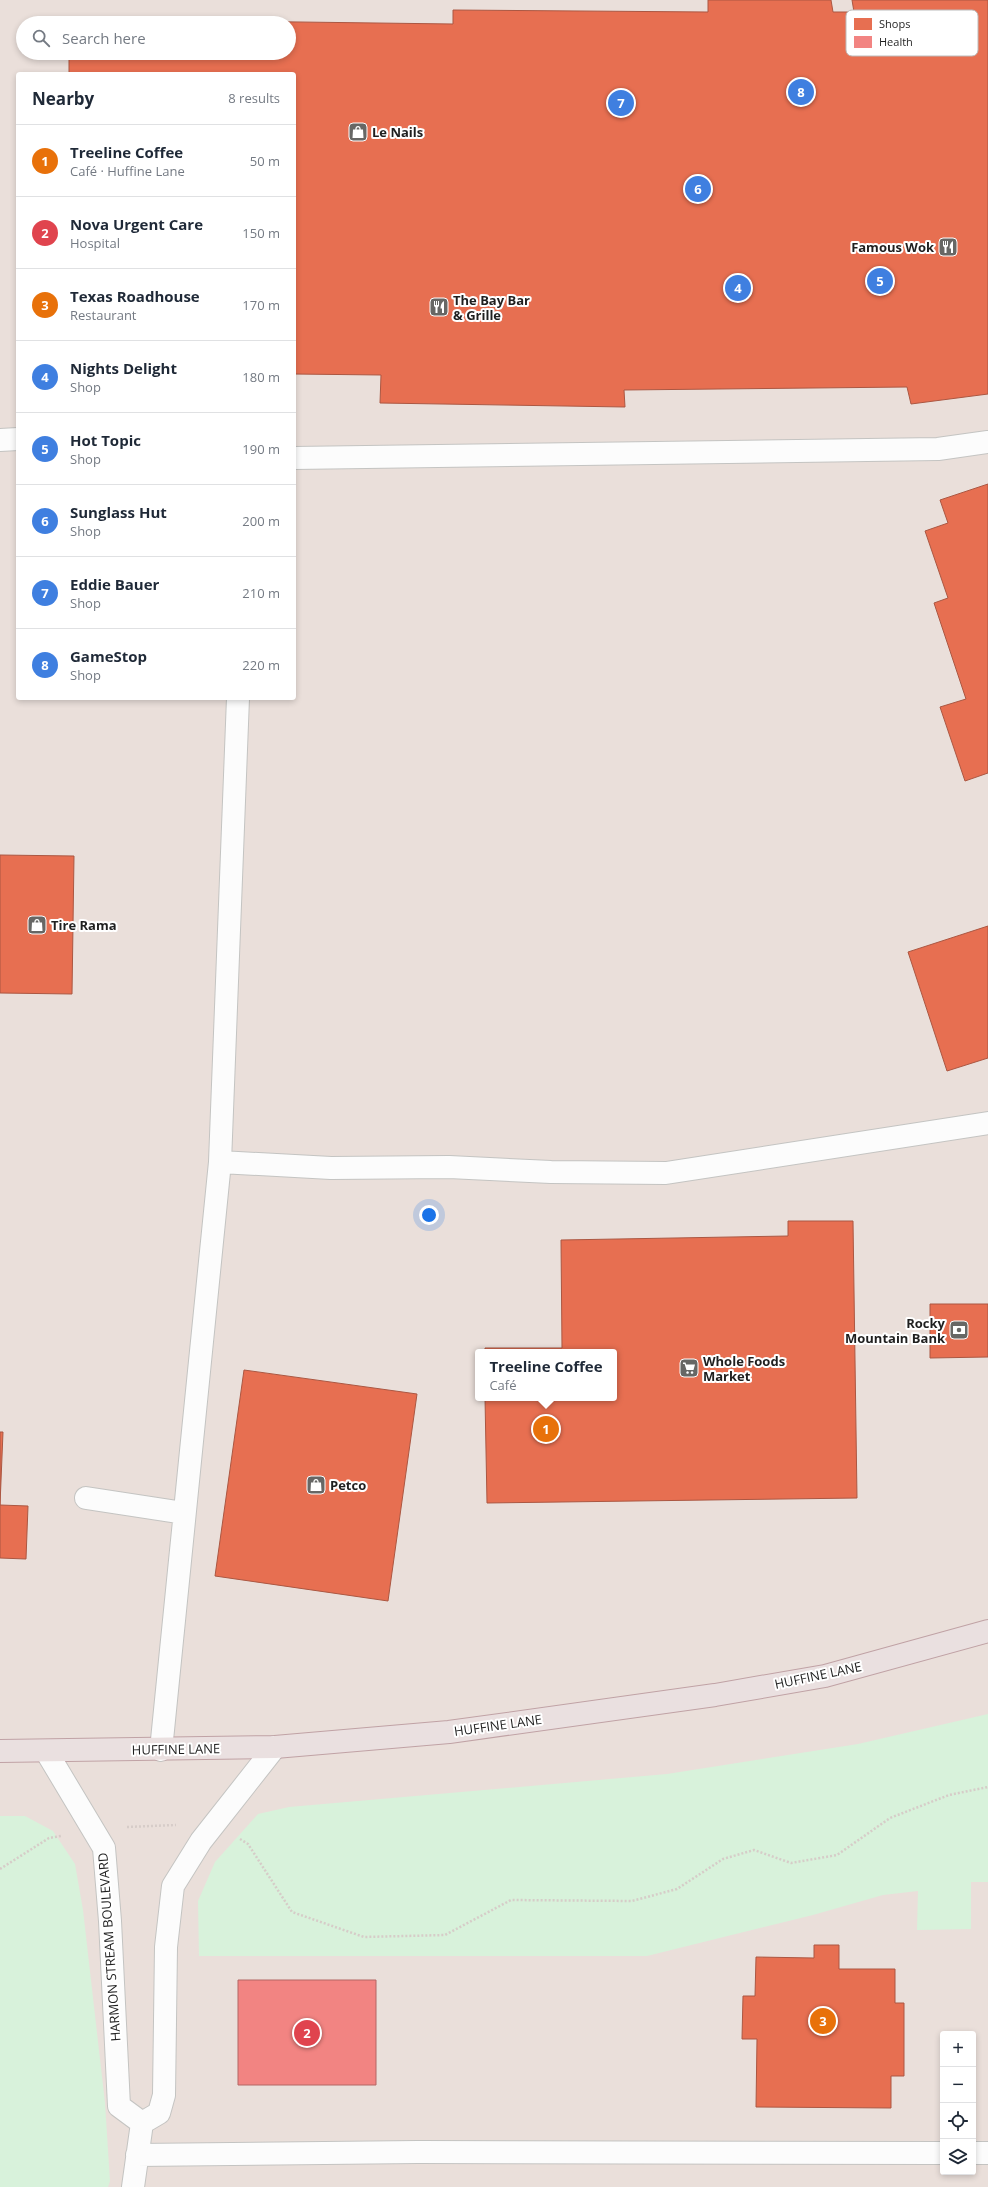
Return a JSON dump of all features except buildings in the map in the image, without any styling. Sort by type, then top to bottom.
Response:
[{"type":"highway","name":"HUFFINE LANE","points":[[0,1751],[161,1750],[275,1747],[449,1732],[715,1695],[825,1676],[988,1631]]},
{"type":"street","points":[[0,440],[16,439]]},
{"type":"street","points":[[296,458],[938,449],[988,442]]},
{"type":"street","points":[[161,1750],[220,1162],[238,700]]},
{"type":"street","points":[[220,1162],[331,1168],[449,1167],[551,1172],[666,1173],[988,1123]]},
{"type":"street","points":[[86,1498],[184,1513]]},
{"type":"street","points":[[133,2187],[142,2124],[159,2113],[164,2095],[166,1947],[173,1886],[201,1841],[275,1747]]},
{"type":"street","name":"HARMON STREAM BOULEVARD","points":[[46,1751],[104,1848],[110,1921],[119,2106],[142,2124]]},
{"type":"street","points":[[137,2155],[418,2152],[940,2153]]},
{"type":"street","points":[[976,2153],[988,2153]]},
{"type":"path","points":[[0,1868],[49,1838],[92,1828],[215,1823],[248,1844],[292,1912],[364,1936],[445,1935],[510,1900],[632,1901],[678,1890],[723,1858],[754,1850],[791,1863],[836,1855],[890,1818],[949,1795],[988,1788]]},
{"type":"shaded area","points":[[0,0],[988,0],[988,2187],[0,2187]]},
{"type":"green space","points":[[988,1714],[988,1882],[971,1882],[971,1929],[917,1930],[918,1891],[883,1895],[813,1915],[647,1956],[199,1956],[198,1901],[215,1862],[258,1814],[289,1807],[667,1774],[858,1744]]},
{"type":"green space","points":[[0,1816],[25,1816],[53,1831],[75,1864],[83,1910],[105,2103],[110,2181],[108,2187],[0,2187]]},
{"type":"place","name":"GameStop","points":[[801,92]]},
{"type":"place","name":"Eddie Bauer","points":[[621,103]]},
{"type":"place","name":"Le Nails","points":[[358,132]]},
{"type":"place","name":"Sunglass Hut","points":[[698,189]]},
{"type":"place","name":"Famous Wok","points":[[948,247]]},
{"type":"place","name":"Hot Topic","points":[[880,281]]},
{"type":"place","name":"Nights Delight","points":[[738,288]]},
{"type":"place","name":"The Bay Bar & Grille","points":[[439,307]]},
{"type":"place","name":"Tire Rama","points":[[37,925]]},
{"type":"place","name":"Rocky Mountain Bank","points":[[959,1330]]},
{"type":"place","name":"Whole Foods Market","points":[[689,1368]]},
{"type":"place","name":"Treeline Coffee","points":[[546,1429]]},
{"type":"place","name":"Petco","points":[[316,1485]]},
{"type":"place","name":"Texas Roadhouse","points":[[823,2021]]},
{"type":"place","name":"Nova Urgent Care","points":[[307,2033]]}]
